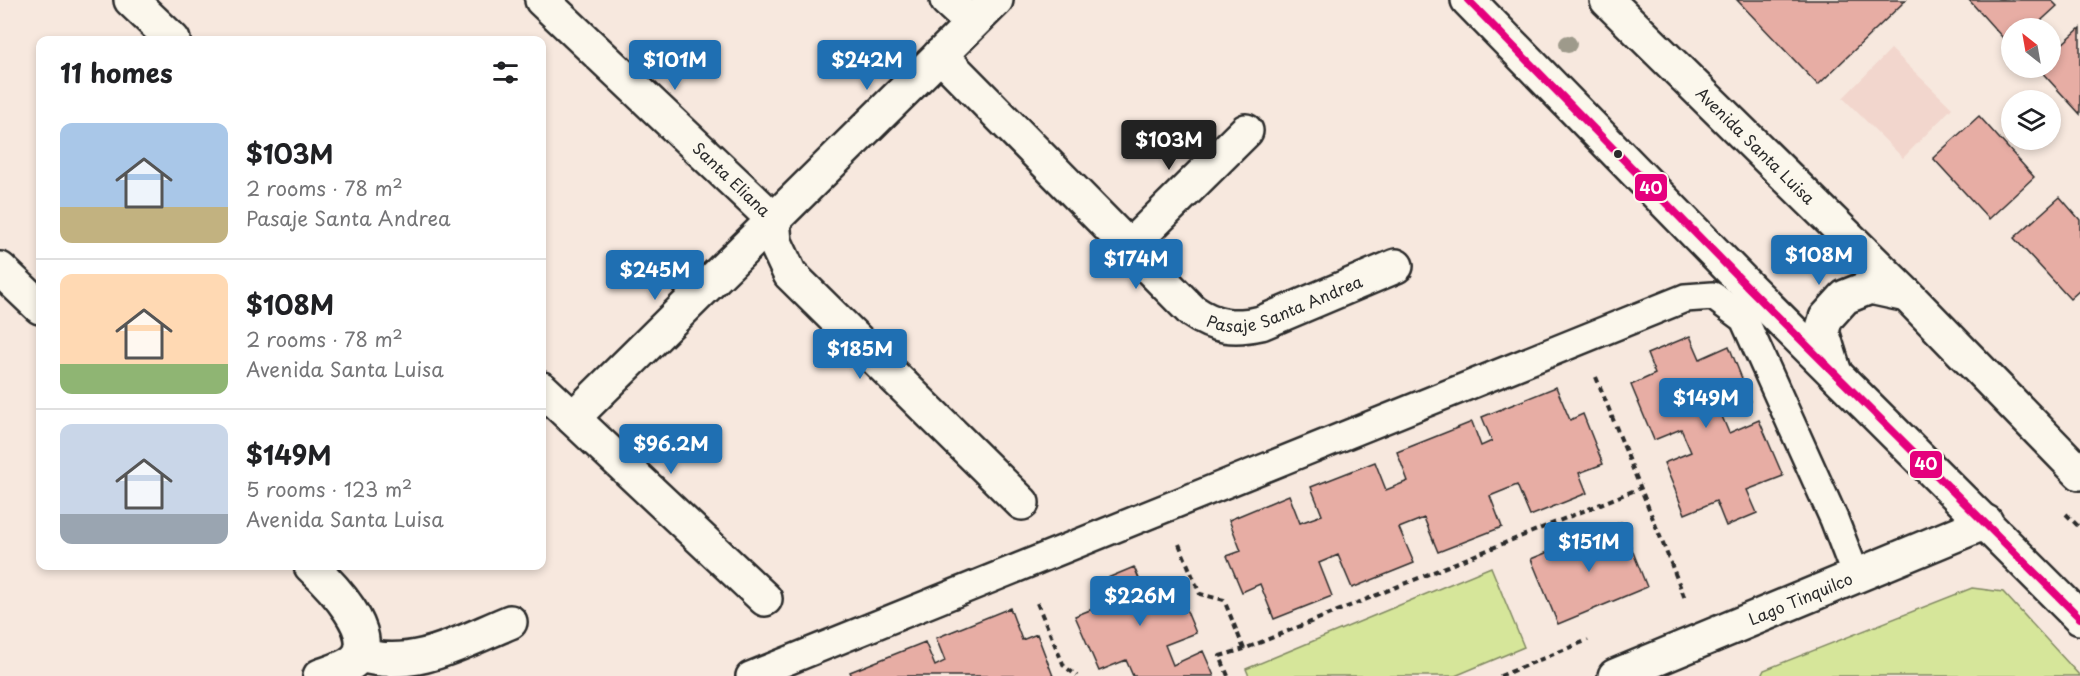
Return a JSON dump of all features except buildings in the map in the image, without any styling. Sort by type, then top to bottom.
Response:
[{"type":"street","points":[[131,0],[169,36]]},
{"type":"street","name":"Santa Eliana","points":[[542,0],[773,219],[996,0]]},
{"type":"street","points":[[947,0],[972,23]]},
{"type":"street","points":[[1468,0],[1748,286],[2080,618]]},
{"type":"street","name":"Avenida Santa Luisa","points":[[1607,0],[1907,295],[2080,473]]},
{"type":"street","name":"Pasaje Santa Andrea","points":[[940,55],[1192,311],[1207,321],[1224,326],[1243,327],[1261,323],[1396,266]]},
{"type":"street","points":[[1129,247],[1246,131]]},
{"type":"street","points":[[573,418],[773,219]]},
{"type":"street","points":[[773,219],[774,242],[790,274],[1022,503]]},
{"type":"street","points":[[0,269],[36,303]]},
{"type":"street","points":[[1834,370],[1822,331],[1834,308],[1852,292],[1870,287],[1907,295]]},
{"type":"street","points":[[546,393],[765,599]]},
{"type":"street","name":"Lago Tinquilco","points":[[1615,676],[1672,665],[1702,640],[1986,522]]},
{"type":"street","points":[[315,570],[341,597],[362,636],[360,655],[353,663],[320,676]]},
{"type":"street","points":[[360,655],[388,662],[421,658],[510,622]]},
{"type":"lane","points":[[750,676],[1684,298],[1713,296],[1744,319],[1834,519],[1856,576]]},
{"type":"path","points":[[1581,340],[1702,640]]},
{"type":"path","points":[[1228,676],[1220,656],[1244,649],[1640,488]]},
{"type":"path","points":[[1163,509],[1200,594],[1224,600],[1244,649]]},
{"type":"path","points":[[1022,566],[1064,666],[1077,676]]},
{"type":"shaded area","points":[[1891,49],[1952,108],[1903,158],[1843,98]]},
{"type":"green space","points":[[1491,567],[1524,647],[1455,676],[1249,676],[1246,669]]},
{"type":"green space","points":[[1972,588],[2003,592],[2080,676],[1761,676],[1764,670]]},
{"type":"transit line","name":"40","points":[[1468,0],[1748,287],[2080,618]]}]
